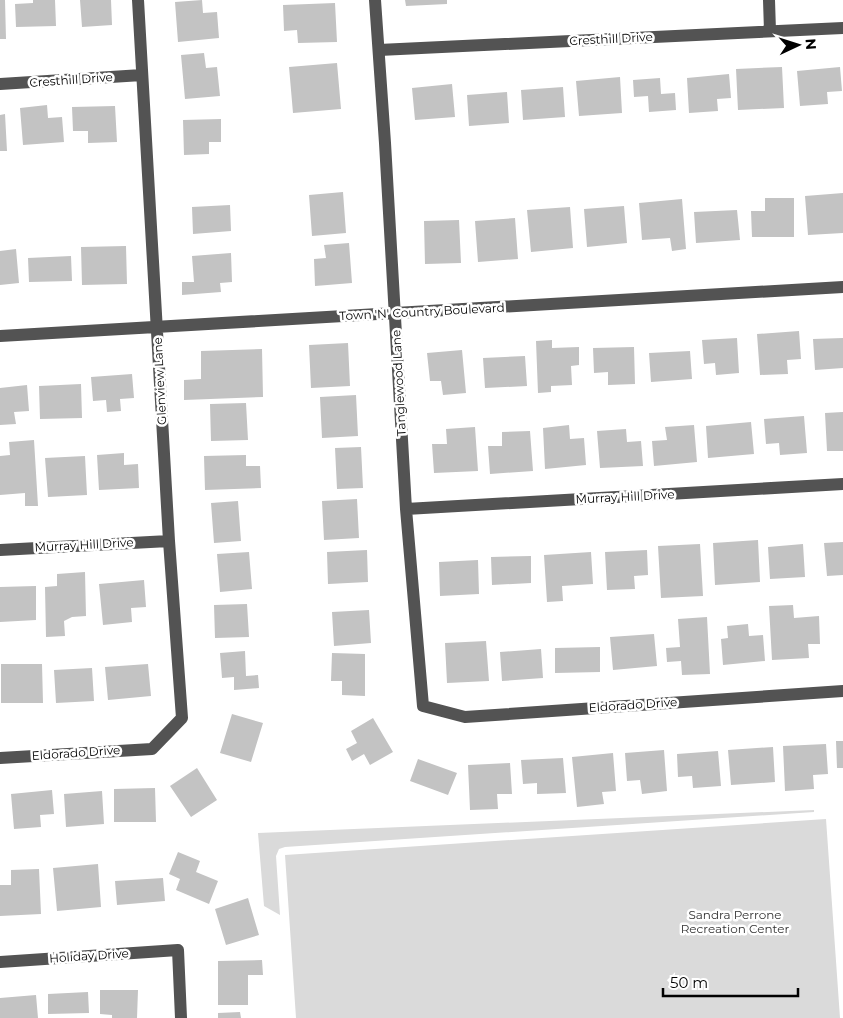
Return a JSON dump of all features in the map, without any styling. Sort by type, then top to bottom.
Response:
[{"type":"street","name":"Glenview Lane","points":[[138,0],[169,541],[182,718],[152,749]]},
{"type":"street","name":"Tanglewood Lane","points":[[375,0],[406,509],[423,706]]},
{"type":"street","points":[[769,0],[770,31]]},
{"type":"street","name":"Cresthill Drive","points":[[379,50],[843,28]]},
{"type":"street","name":"Cresthill Drive","points":[[0,84],[142,75]]},
{"type":"street","name":"Town 'N' Country Boulevard","points":[[0,336],[843,287]]},
{"type":"street","name":"Murray Hill Drive","points":[[406,509],[843,484]]},
{"type":"street","name":"Murray Hill Drive","points":[[0,550],[169,541]]},
{"type":"street","name":"Eldorado Drive","points":[[423,706],[465,717],[843,691]]},
{"type":"street","name":"Eldorado Drive","points":[[0,758],[152,749]]},
{"type":"street","name":"Holiday Drive","points":[[0,962],[178,950],[181,1018]]},
{"type":"green space","points":[[814,810],[814,812],[285,847],[279,849],[276,856],[280,915],[264,906],[258,833]]},
{"type":"green space","name":"Sandra Perrone Recreation Center","points":[[826,819],[840,1018],[296,1018],[285,855]]},
{"type":"building","points":[[0,0],[5,0],[6,39],[0,39]]},
{"type":"building","points":[[33,0],[55,0],[56,26],[16,27],[15,4],[33,3]]},
{"type":"building","points":[[80,0],[111,0],[112,25],[82,27]]},
{"type":"building","points":[[202,0],[203,13],[217,12],[219,38],[178,42],[175,2]]},
{"type":"building","points":[[405,0],[447,0],[447,4],[406,6]]},
{"type":"building","points":[[335,3],[337,42],[298,43],[297,30],[284,31],[283,5]]},
{"type":"building","points":[[204,53],[206,68],[217,67],[220,96],[185,99],[181,55]]},
{"type":"building","points":[[337,63],[341,109],[293,113],[289,67]]},
{"type":"building","points":[[782,67],[784,108],[738,110],[736,69]]},
{"type":"building","points":[[840,67],[842,91],[827,92],[828,104],[800,106],[797,71]]},
{"type":"building","points":[[729,74],[731,98],[717,99],[718,111],[689,113],[687,78]]},
{"type":"building","points":[[620,77],[622,113],[579,116],[576,81]]},
{"type":"building","points":[[660,78],[661,94],[675,93],[676,110],[649,112],[648,96],[634,97],[633,80]]},
{"type":"building","points":[[452,84],[455,117],[415,120],[412,88]]},
{"type":"building","points":[[563,87],[565,117],[523,120],[521,90]]},
{"type":"building","points":[[507,92],[509,123],[469,126],[467,95]]},
{"type":"building","points":[[47,105],[48,118],[62,117],[64,142],[23,145],[20,108]]},
{"type":"building","points":[[115,106],[117,142],[88,143],[88,131],[73,131],[72,107]]},
{"type":"building","points":[[5,114],[7,151],[0,151],[0,115]]},
{"type":"building","points":[[221,119],[221,142],[209,142],[209,154],[184,155],[183,120]]},
{"type":"building","points":[[343,192],[346,233],[312,236],[309,195]]},
{"type":"building","points":[[843,193],[843,233],[808,235],[805,196]]},
{"type":"building","points":[[765,198],[794,198],[794,237],[752,237],[751,211],[765,211]]},
{"type":"building","points":[[682,199],[686,249],[672,251],[670,238],[642,240],[639,203]]},
{"type":"building","points":[[230,205],[231,231],[193,234],[192,207]]},
{"type":"building","points":[[624,206],[627,243],[587,247],[584,209]]},
{"type":"building","points":[[570,207],[573,248],[531,252],[527,210]]},
{"type":"building","points":[[737,210],[740,240],[696,243],[694,212]]},
{"type":"building","points":[[515,218],[518,259],[478,262],[475,221]]},
{"type":"building","points":[[459,220],[461,263],[425,264],[424,221]]},
{"type":"building","points":[[349,243],[352,283],[315,286],[314,259],[326,258],[324,245]]},
{"type":"building","points":[[126,246],[127,284],[82,285],[81,247]]},
{"type":"building","points":[[16,249],[19,283],[0,285],[0,251]]},
{"type":"building","points":[[231,253],[232,282],[220,283],[221,292],[182,295],[182,282],[194,282],[192,256]]},
{"type":"building","points":[[71,256],[72,281],[29,282],[28,258]]},
{"type":"building","points":[[799,331],[801,359],[787,360],[788,374],[760,375],[757,334]]},
{"type":"building","points":[[737,338],[739,373],[716,375],[715,363],[704,364],[702,340]]},
{"type":"building","points":[[843,338],[843,368],[815,370],[813,339]]},
{"type":"building","points":[[552,340],[552,348],[579,347],[579,365],[571,366],[572,385],[551,386],[551,392],[538,393],[536,341]]},
{"type":"building","points":[[348,343],[350,386],[311,388],[309,345]]},
{"type":"building","points":[[634,347],[635,384],[608,385],[608,372],[594,373],[593,348]]},
{"type":"building","points":[[262,349],[263,397],[184,400],[184,380],[201,379],[201,351]]},
{"type":"building","points":[[462,350],[466,393],[443,395],[441,381],[430,381],[427,353]]},
{"type":"building","points":[[690,351],[692,379],[651,382],[649,353]]},
{"type":"building","points":[[525,356],[527,386],[485,388],[483,358]]},
{"type":"building","points":[[132,374],[134,398],[120,399],[121,411],[107,412],[106,400],[93,401],[91,377]]},
{"type":"building","points":[[81,384],[82,418],[40,419],[39,386]]},
{"type":"building","points":[[27,385],[29,411],[14,412],[16,424],[0,425],[0,388]]},
{"type":"building","points":[[356,395],[358,436],[322,438],[320,397]]},
{"type":"building","points":[[246,403],[248,440],[211,441],[210,404]]},
{"type":"building","points":[[843,412],[843,451],[827,451],[825,413]]},
{"type":"building","points":[[804,416],[807,453],[780,455],[779,443],[766,444],[764,419]]},
{"type":"building","points":[[751,422],[754,454],[708,458],[706,426]]},
{"type":"building","points":[[569,425],[570,439],[584,438],[586,465],[545,469],[543,428]]},
{"type":"building","points":[[694,425],[697,462],[654,466],[652,441],[667,440],[665,427]]},
{"type":"building","points":[[475,427],[478,471],[434,473],[432,444],[447,444],[446,429]]},
{"type":"building","points":[[626,429],[627,442],[641,441],[643,466],[600,468],[597,431]]},
{"type":"building","points":[[530,431],[533,471],[490,474],[488,446],[502,446],[502,432]]},
{"type":"building","points":[[34,440],[38,506],[25,506],[25,493],[0,495],[0,456],[10,455],[9,442]]},
{"type":"building","points":[[361,447],[363,488],[337,489],[335,448]]},
{"type":"building","points":[[124,453],[124,465],[138,464],[139,488],[99,490],[97,455]]},
{"type":"building","points":[[246,455],[246,466],[260,466],[261,488],[205,490],[204,456]]},
{"type":"building","points":[[85,456],[87,495],[48,497],[45,458]]},
{"type":"building","points":[[357,499],[359,538],[324,540],[322,501]]},
{"type":"building","points":[[238,501],[241,541],[214,543],[211,503]]},
{"type":"building","points":[[758,540],[760,582],[715,585],[713,543]]},
{"type":"building","points":[[843,542],[843,575],[827,576],[824,543]]},
{"type":"building","points":[[700,544],[703,596],[661,598],[658,546]]},
{"type":"building","points":[[803,544],[805,577],[770,579],[768,547]]},
{"type":"building","points":[[367,550],[368,582],[328,584],[327,552]]},
{"type":"building","points":[[647,550],[648,575],[634,576],[635,589],[607,590],[605,552]]},
{"type":"building","points":[[249,552],[252,589],[220,592],[217,554]]},
{"type":"building","points":[[591,552],[593,584],[562,586],[563,601],[547,602],[544,555]]},
{"type":"building","points":[[531,556],[531,583],[492,585],[491,557]]},
{"type":"building","points":[[478,560],[479,594],[440,596],[439,562]]},
{"type":"building","points":[[85,572],[86,616],[72,617],[64,621],[65,636],[46,637],[45,587],[57,586],[57,574]]},
{"type":"building","points":[[144,580],[146,607],[131,608],[132,622],[103,625],[99,584]]},
{"type":"building","points":[[36,586],[36,620],[0,622],[0,587]]},
{"type":"building","points":[[247,604],[249,637],[215,638],[214,605]]},
{"type":"building","points":[[793,605],[794,618],[819,616],[820,644],[808,644],[809,658],[772,660],[769,606]]},
{"type":"building","points":[[369,610],[371,643],[334,646],[332,612]]},
{"type":"building","points":[[707,617],[710,674],[682,675],[681,661],[667,662],[666,648],[680,647],[678,619]]},
{"type":"building","points":[[748,624],[749,636],[763,635],[765,661],[723,665],[721,639],[728,638],[727,626]]},
{"type":"building","points":[[654,634],[657,666],[613,670],[610,637]]},
{"type":"building","points":[[486,641],[489,681],[447,683],[445,643]]},
{"type":"building","points":[[600,647],[600,672],[555,673],[555,648]]},
{"type":"building","points":[[541,649],[543,678],[502,681],[500,652]]},
{"type":"building","points":[[245,651],[246,676],[258,675],[259,688],[234,690],[234,677],[222,678],[220,653]]},
{"type":"building","points":[[332,653],[365,654],[365,696],[342,695],[342,681],[331,681]]},
{"type":"building","points":[[1,664],[42,664],[43,703],[1,703]]},
{"type":"building","points":[[148,664],[151,696],[108,700],[105,667]]},
{"type":"building","points":[[92,668],[94,701],[56,703],[54,670]]},
{"type":"building","points":[[232,714],[263,723],[251,762],[220,753]]},
{"type":"building","points":[[373,718],[393,752],[370,765],[364,754],[352,761],[346,749],[357,743],[351,731]]},
{"type":"building","points":[[836,741],[843,741],[843,768],[837,768]]},
{"type":"building","points":[[826,744],[828,774],[813,775],[814,789],[785,791],[783,746]]},
{"type":"building","points":[[773,747],[775,782],[731,785],[728,750]]},
{"type":"building","points":[[664,750],[667,791],[642,794],[640,780],[627,781],[625,753]]},
{"type":"building","points":[[718,751],[721,786],[693,788],[692,776],[678,777],[677,754]]},
{"type":"building","points":[[613,753],[616,791],[602,792],[604,804],[577,807],[572,757]]},
{"type":"building","points":[[563,758],[566,793],[537,794],[537,783],[523,784],[521,760]]},
{"type":"building","points":[[418,759],[457,773],[448,795],[410,781]]},
{"type":"building","points":[[510,763],[512,794],[497,794],[498,809],[470,810],[468,765]]},
{"type":"building","points":[[197,768],[217,800],[191,817],[170,786]]},
{"type":"building","points":[[155,788],[156,822],[114,822],[114,789]]},
{"type":"building","points":[[52,790],[54,814],[40,815],[41,827],[14,829],[11,794]]},
{"type":"building","points":[[102,791],[104,824],[66,827],[64,794]]},
{"type":"building","points":[[178,852],[200,861],[196,872],[218,881],[209,904],[176,890],[180,879],[169,874]]},
{"type":"building","points":[[98,864],[101,907],[57,911],[53,868]]},
{"type":"building","points":[[39,869],[41,914],[0,916],[0,885],[11,885],[11,870]]},
{"type":"building","points":[[163,878],[165,901],[117,905],[115,881]]},
{"type":"building","points":[[248,898],[259,935],[226,945],[215,909]]},
{"type":"building","points":[[262,960],[263,975],[248,975],[248,1005],[218,1005],[218,961]]},
{"type":"building","points":[[100,990],[138,990],[137,1018],[112,1018],[112,1015],[100,1014]]},
{"type":"building","points":[[88,992],[89,1013],[48,1014],[48,994]]},
{"type":"building","points":[[36,995],[38,1018],[0,1018],[0,998]]},
{"type":"building","points":[[240,1012],[241,1018],[218,1018],[218,1013]]}]
